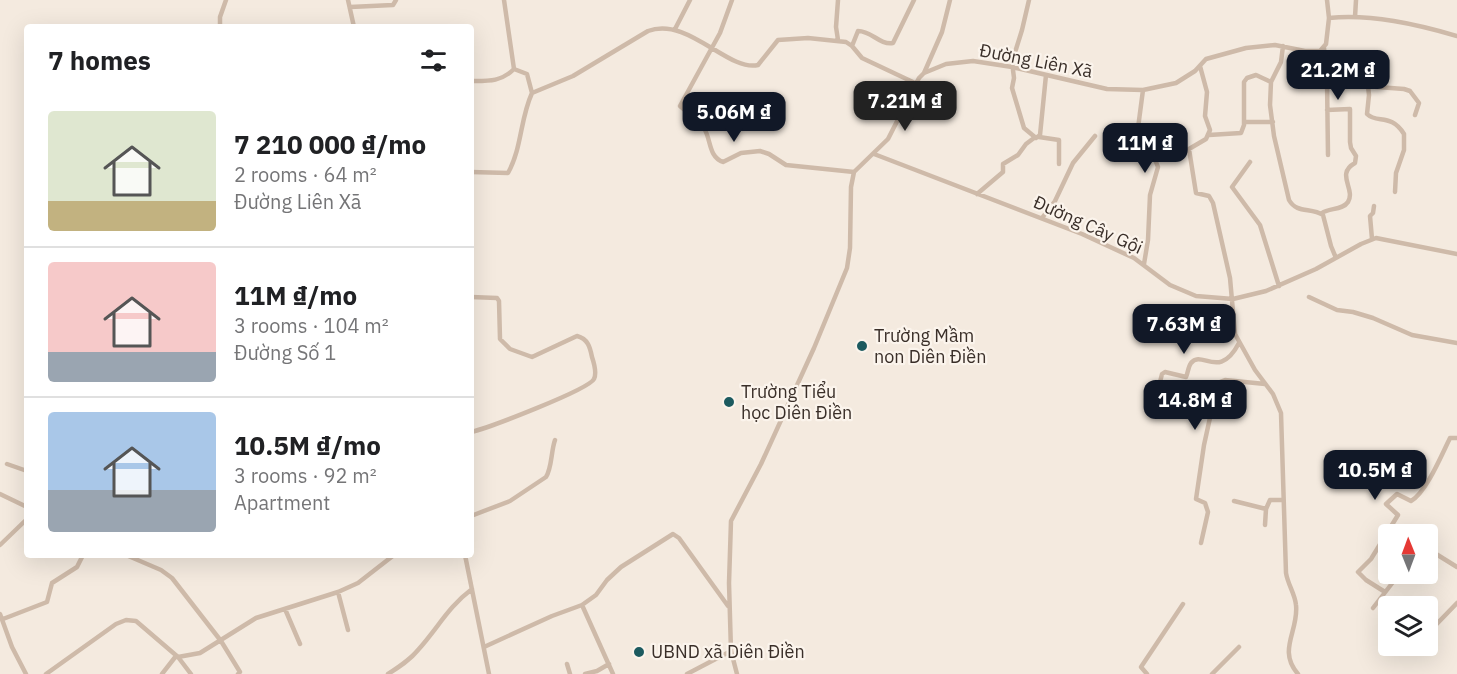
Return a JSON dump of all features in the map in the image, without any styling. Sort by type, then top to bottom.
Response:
[{"type":"street","points":[[220,24],[226,0]]},
{"type":"street","points":[[348,0],[353,24]]},
{"type":"street","points":[[350,7],[393,5],[396,0]]},
{"type":"street","points":[[504,0],[514,69]]},
{"type":"street","points":[[675,29],[690,0]]},
{"type":"street","points":[[732,0],[720,33],[680,106],[704,129],[713,154],[723,162],[741,153],[760,151],[786,165],[854,172],[851,187],[850,248],[847,268],[814,348],[761,464],[731,521],[729,607],[731,651],[737,674]]},
{"type":"street","points":[[838,0],[836,27],[838,40]]},
{"type":"street","points":[[852,46],[858,31],[863,31],[881,42],[893,43],[914,0]]},
{"type":"street","points":[[924,73],[942,32],[950,0]]},
{"type":"street","points":[[1029,0],[1012,68],[1014,78],[1012,88],[1024,128],[1036,137],[1059,140],[1059,164]]},
{"type":"street","points":[[1327,0],[1329,18],[1324,48],[1327,76],[1328,155]]},
{"type":"street","points":[[1355,17],[1356,0]]},
{"type":"street","points":[[1329,18],[1355,17],[1419,24],[1457,36]]},
{"type":"street","points":[[532,93],[573,76],[648,31],[657,28],[675,29],[733,59],[753,66],[758,65],[778,40],[787,38],[838,40],[852,46],[862,58],[915,82]]},
{"type":"street","name":"Đường Liên Xã","points":[[854,172],[888,139],[915,82],[924,73],[946,63],[973,61],[1107,89],[1143,90],[1176,83],[1189,76],[1210,57],[1246,48],[1266,45],[1283,46],[1314,52],[1324,48]]},
{"type":"street","points":[[1283,46],[1281,62],[1271,82],[1270,105],[1289,200],[1293,207],[1300,210],[1322,213],[1345,205],[1350,199],[1346,171],[1356,159],[1350,141],[1350,109],[1327,110]]},
{"type":"street","points":[[1200,66],[1208,92],[1205,112],[1210,130],[1209,135]]},
{"type":"street","points":[[474,81],[499,79],[507,76],[514,69]]},
{"type":"street","points":[[474,172],[508,173],[516,160],[527,104],[532,93],[527,74],[514,69]]},
{"type":"street","points":[[977,194],[1003,172],[1003,164],[1018,155],[1026,144],[1036,137],[1046,75]]},
{"type":"street","points":[[1271,82],[1256,75],[1247,78],[1244,82],[1244,122],[1241,133],[1209,135],[1189,149],[1196,193],[1211,198],[1226,257],[1233,299],[1233,326],[1239,343],[1276,401],[1281,414],[1286,573],[1287,583],[1296,604],[1288,657],[1291,666],[1298,674]]},
{"type":"street","points":[[1327,76],[1351,85],[1410,91],[1419,103],[1415,115]]},
{"type":"street","points":[[1368,86],[1367,114],[1370,118],[1390,121],[1404,134],[1404,150],[1396,173],[1395,192]]},
{"type":"street","points":[[1143,90],[1138,128],[1154,157],[1158,172],[1150,195],[1148,240],[1144,264]]},
{"type":"street","points":[[1244,122],[1273,122]]},
{"type":"street","points":[[1042,218],[1055,201],[1073,163],[1095,136]]},
{"type":"street","name":"Đường Cây Gội","points":[[874,154],[1042,218],[1110,247],[1144,264],[1170,285],[1187,294],[1209,298],[1233,299],[1278,286],[1372,239]]},
{"type":"street","points":[[1250,162],[1232,187],[1260,225],[1278,286]]},
{"type":"street","points":[[1374,206],[1370,216],[1372,239],[1382,238],[1457,254]]},
{"type":"street","points":[[1322,213],[1336,258]]},
{"type":"street","points":[[474,297],[497,297],[500,339],[510,349],[528,356],[536,356],[577,336],[588,344],[595,374],[591,382],[550,402],[493,426],[474,431]]},
{"type":"street","points":[[1309,297],[1337,309],[1362,314],[1412,335],[1457,343]]},
{"type":"street","points":[[1159,386],[1162,374],[1165,372],[1186,377],[1194,361],[1225,362],[1239,343]]},
{"type":"street","points":[[1201,543],[1208,520],[1208,507],[1196,499],[1204,445],[1217,386],[1225,380],[1265,384]]},
{"type":"street","points":[[1385,592],[1359,575],[1358,572],[1371,559],[1398,515],[1386,504],[1397,494],[1413,501],[1423,489],[1450,438],[1457,438]]},
{"type":"street","points":[[474,515],[510,501],[546,477],[555,440]]},
{"type":"street","points":[[7,464],[24,470]]},
{"type":"street","points":[[0,494],[24,506]]},
{"type":"street","points":[[1264,525],[1270,500],[1283,500]]},
{"type":"street","points":[[1234,501],[1266,509]]},
{"type":"street","points":[[0,545],[24,522]]},
{"type":"street","points":[[484,647],[582,605],[596,595],[621,567],[674,534],[729,607]]},
{"type":"street","points":[[1438,555],[1457,567]]},
{"type":"street","points":[[26,674],[12,647],[1,617],[47,602],[52,583],[77,567],[82,558]]},
{"type":"street","points":[[138,558],[168,575],[221,641],[240,672],[238,674]]},
{"type":"street","points":[[162,674],[177,657],[194,656],[256,618],[338,592],[358,583],[390,558]]},
{"type":"street","points":[[466,558],[489,674]]},
{"type":"street","points":[[1373,608],[1391,584]]},
{"type":"street","points":[[388,674],[407,662],[417,652],[456,601],[472,589]]},
{"type":"street","points":[[338,592],[348,630]]},
{"type":"street","points":[[1438,623],[1457,603]]},
{"type":"street","points":[[1147,674],[1141,667],[1183,604]]},
{"type":"street","points":[[582,605],[613,674]]},
{"type":"street","points":[[285,609],[300,644]]},
{"type":"street","points":[[46,674],[116,624],[126,620],[136,621],[177,657],[191,674]]},
{"type":"street","points":[[1212,674],[1239,647]]},
{"type":"street","points":[[687,674],[731,651]]},
{"type":"street","points":[[567,664],[570,674]]},
{"type":"street","points":[[585,674],[609,664]]},
{"type":"place","name":"Trường Mầm non Diên Điền","points":[[862,346]]},
{"type":"place","name":"Trường Tiểu học Diên Điền","points":[[729,402]]},
{"type":"place","name":"UBND xã Diên Điền","points":[[639,652]]}]
